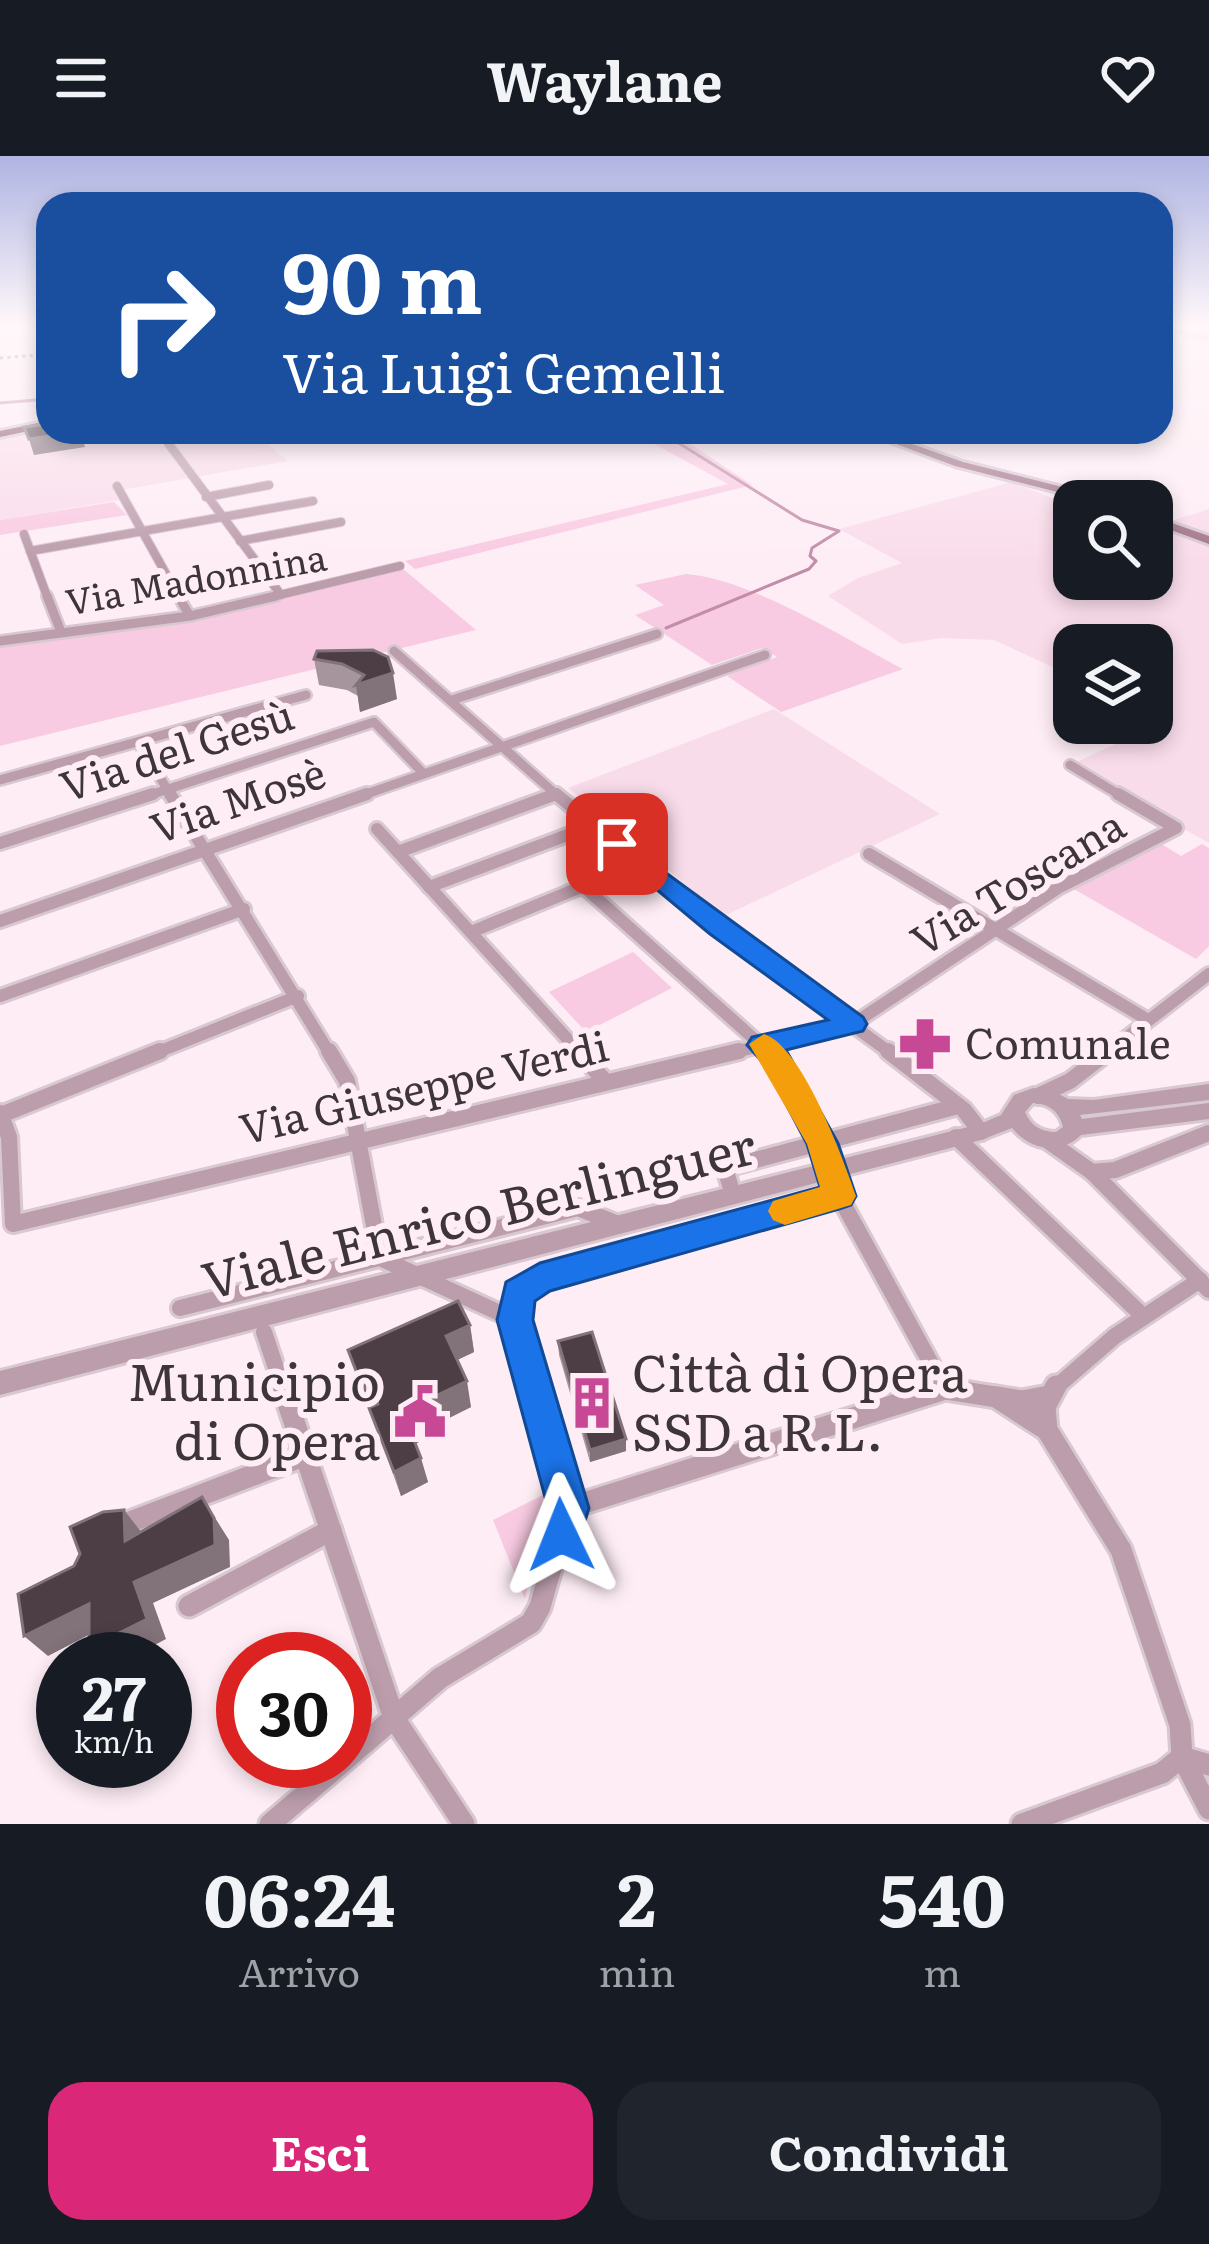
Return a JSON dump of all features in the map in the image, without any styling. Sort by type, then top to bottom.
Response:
[{"type":"highway","points":[[0,432],[36,424]]},
{"type":"main road","points":[[902,444],[1053,489]]},
{"type":"main road","points":[[1173,527],[1209,540]]},
{"type":"street","points":[[169,444],[281,595]]},
{"type":"street","points":[[206,496],[269,485]]},
{"type":"street","points":[[117,486],[190,616]]},
{"type":"street","points":[[30,551],[313,501]]},
{"type":"street","points":[[240,541],[341,522]]},
{"type":"street","points":[[24,534],[61,632]]},
{"type":"street","name":"Via Madonnina","points":[[0,641],[190,616],[400,566]]},
{"type":"street","points":[[452,700],[657,634]]},
{"type":"street","points":[[394,651],[499,747],[719,928],[853,1024],[958,1106],[981,1132]]},
{"type":"street","name":"Via Mosè","points":[[0,921],[765,655]]},
{"type":"street","points":[[0,780],[306,695]]},
{"type":"street","name":"Via del Gesù","points":[[0,842],[374,722],[423,773]]},
{"type":"street","points":[[138,742],[347,1081],[380,1258],[397,1270],[473,1295],[515,1320]]},
{"type":"street","name":"Via Toscana","points":[[853,1024],[1058,888],[1176,828],[1070,765]]},
{"type":"street","points":[[398,852],[556,794]]},
{"type":"street","points":[[430,887],[594,825]]},
{"type":"street","points":[[377,829],[604,1081]]},
{"type":"street","points":[[869,854],[1148,1020]]},
{"type":"street","points":[[470,932],[640,863]]},
{"type":"street","points":[[583,886],[776,1058],[822,1143],[839,1196],[945,1389]]},
{"type":"street","points":[[0,996],[244,909]]},
{"type":"street","points":[[1038,1096],[1070,1081],[1209,974]]},
{"type":"street","points":[[1,1114],[298,996]]},
{"type":"street","name":"Via Giuseppe Verdi","points":[[1,1114],[9,1137],[13,1224],[853,1024]]},
{"type":"street","points":[[1070,1081],[1063,1092],[1064,1106],[1075,1143],[1092,1172]]},
{"type":"street","points":[[1092,1172],[1114,1170],[1201,1115],[1209,1092]]},
{"type":"street","points":[[1038,1096],[1064,1106],[1201,1115]]},
{"type":"street","name":"Viale Enrico Berlinguer","points":[[0,1383],[981,1132],[1005,1123],[1024,1099],[1038,1096]]},
{"type":"street","points":[[733,1195],[725,1168],[958,1106]]},
{"type":"street","points":[[1015,1113],[1040,1138],[1092,1172],[1204,1285],[1143,1316],[1083,1362],[1049,1396],[1043,1410],[1047,1430],[1121,1550],[1180,1725],[1182,1757],[1209,1809]]},
{"type":"street","points":[[1040,1138],[1064,1139],[1074,1129],[1201,1115]]},
{"type":"street","name":"Viale Enrico Berlinguer","points":[[981,1132],[1040,1138]]},
{"type":"street","points":[[956,1137],[1143,1316]]},
{"type":"street","points":[[372,1737],[440,1678],[531,1623],[544,1595],[568,1508],[515,1320],[519,1293],[540,1279],[839,1196]]},
{"type":"street","points":[[180,1308],[578,1208],[619,1224]]},
{"type":"street","points":[[351,1294],[380,1258]]},
{"type":"street","points":[[264,1332],[394,1718],[464,1824]]},
{"type":"street","points":[[568,1508],[945,1389],[1022,1401],[1049,1396]]},
{"type":"street","points":[[996,1397],[1047,1430]]},
{"type":"street","points":[[130,1522],[306,1455]]},
{"type":"street","points":[[189,1606],[331,1530]]},
{"type":"street","points":[[1182,1757],[1209,1765]]},
{"type":"street","points":[[1022,1824],[1162,1773],[1182,1757]]},
{"type":"street","points":[[270,1824],[313,1788]]},
{"type":"shaded area","points":[[36,432],[36,444],[267,444],[288,461],[121,490],[125,499],[0,520],[0,440]]},
{"type":"shaded area","points":[[654,444],[690,444],[752,485],[415,569],[405,561],[728,484]]},
{"type":"shaded area","points":[[1012,482],[1053,499],[1053,600],[1173,600],[1173,520],[1209,509],[1209,843],[1070,765],[1116,744],[1173,744],[1173,624],[1053,624],[1053,667],[994,640],[942,638],[902,644],[828,596],[858,578],[902,563],[839,529]]},
{"type":"shaded area","points":[[114,502],[127,515],[0,535],[0,520]]},
{"type":"shaded area","points":[[402,568],[476,630],[0,746],[0,643],[185,619]]},
{"type":"shaded area","points":[[686,574],[768,598],[903,669],[781,712],[727,676],[777,657],[762,648],[712,665],[635,615],[664,605],[635,585]]},
{"type":"shaded area","points":[[774,709],[940,814],[724,916],[568,788]]},
{"type":"shaded area","points":[[1160,843],[1181,856],[1202,844],[1209,848],[1209,946],[1196,959],[1072,888]]},
{"type":"shaded area","points":[[633,952],[672,988],[586,1032],[549,992]]},
{"type":"shaded area","points":[[549,1492],[525,1599],[493,1520]]},
{"type":"building","points":[[36,426],[36,438],[29,439],[24,427]]},
{"type":"building","points":[[373,650],[388,657],[393,673],[356,685],[364,675],[342,664],[314,659],[317,651]]},
{"type":"building","points":[[458,1301],[470,1325],[446,1336],[467,1381],[427,1400],[430,1408],[406,1420],[421,1458],[394,1472],[369,1408],[378,1404],[366,1372],[358,1376],[348,1350]]},
{"type":"building","name":"Città di Opera SSD a R.L.","points":[[592,1332],[626,1439],[590,1450],[558,1341]]},
{"type":"building","points":[[202,1497],[214,1518],[215,1545],[134,1582],[147,1619],[121,1632],[89,1632],[89,1604],[24,1636],[18,1594],[74,1566],[80,1554],[70,1527],[103,1512],[124,1510],[125,1541]]},
{"type":"waterway","points":[[666,628],[809,569],[816,561],[810,556],[812,548],[839,531],[802,520],[680,444]]},
{"type":"slow traffic","points":[[764,1044],[822,1143],[839,1196],[785,1211]]},
{"type":"place","name":"Comunale","points":[[925,1044]]},
{"type":"place","name":"Città di Opera SSD a R.L.","points":[[592,1403]]},
{"type":"place","name":"Municipio di Opera","points":[[420,1412]]},
{"type":"route","points":[[561,1535],[568,1508],[515,1320],[519,1293],[530,1282],[839,1196],[822,1143],[776,1058],[762,1045],[853,1024],[719,928],[617,844]]}]
